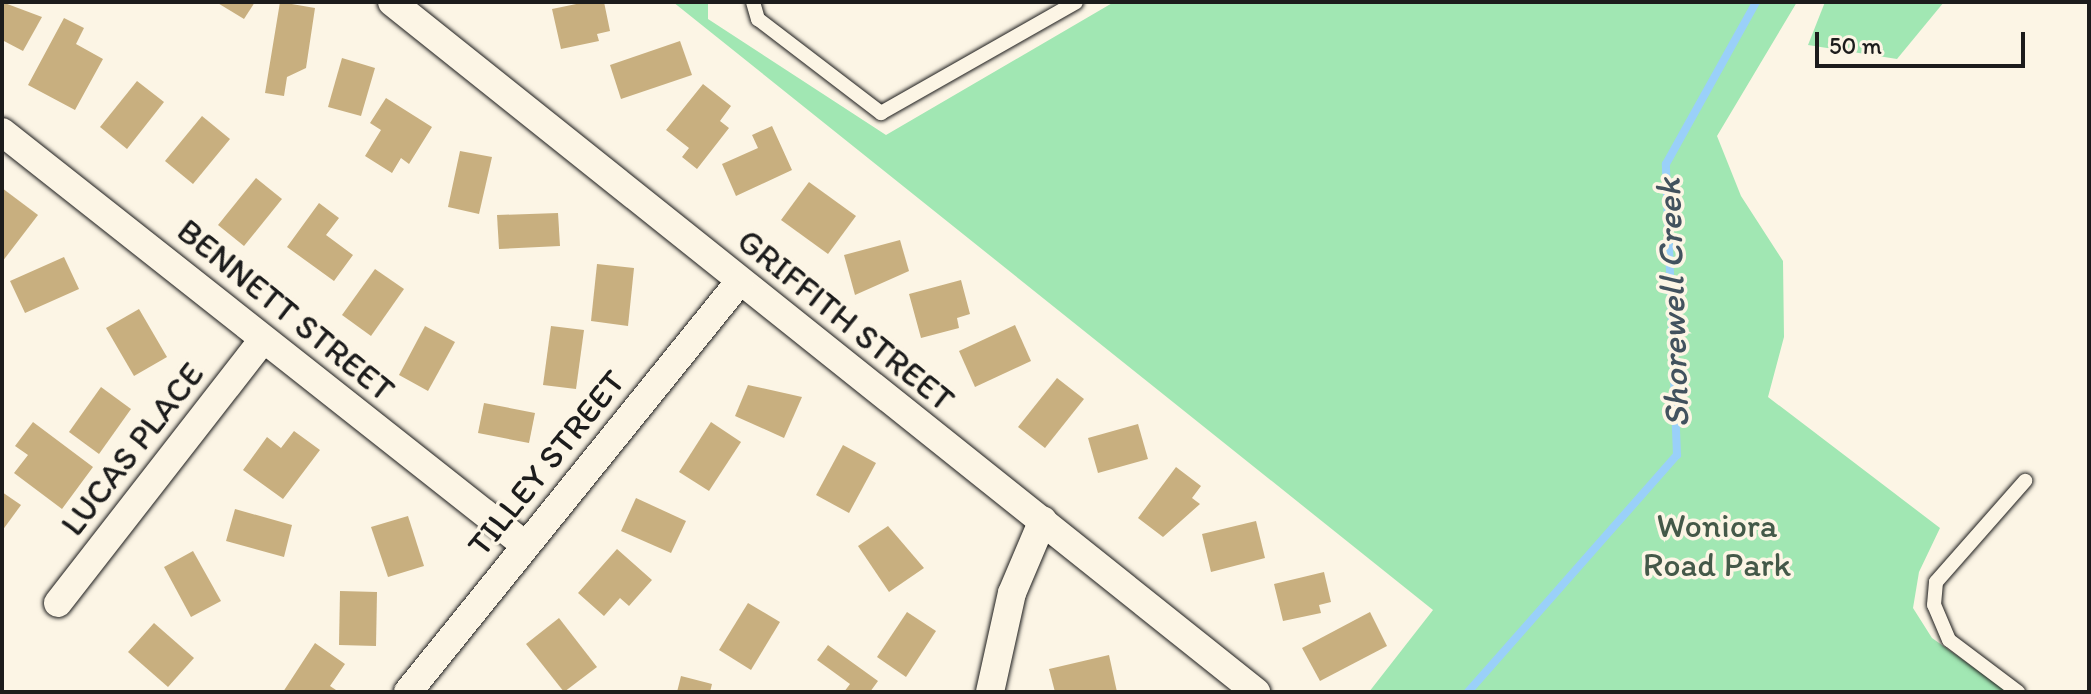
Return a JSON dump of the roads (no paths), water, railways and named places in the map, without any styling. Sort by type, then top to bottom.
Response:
[{"type":"street","name":"GRIFFITH STREET","points":[[392,2],[1256,692]]},
{"type":"street","name":"BENNETT STREET","points":[[2,132],[525,545]]},
{"type":"street","name":"TILLEY STREET","points":[[408,692],[740,281]]},
{"type":"street","name":"LUCAS PLACE","points":[[58,603],[263,340]]},
{"type":"street","points":[[990,692],[1012,593],[1043,520]]},
{"type":"lane","points":[[753,2],[758,19],[881,113],[1076,2]]},
{"type":"lane","points":[[2018,692],[1949,640],[1934,605],[1936,582],[2025,481]]},
{"type":"waterway","name":"Shorewell Creek","points":[[1468,692],[1677,455],[1666,164],[1756,2]]},
{"type":"park label","name":"Woniora Road Park","points":[[1717,544]]}]
